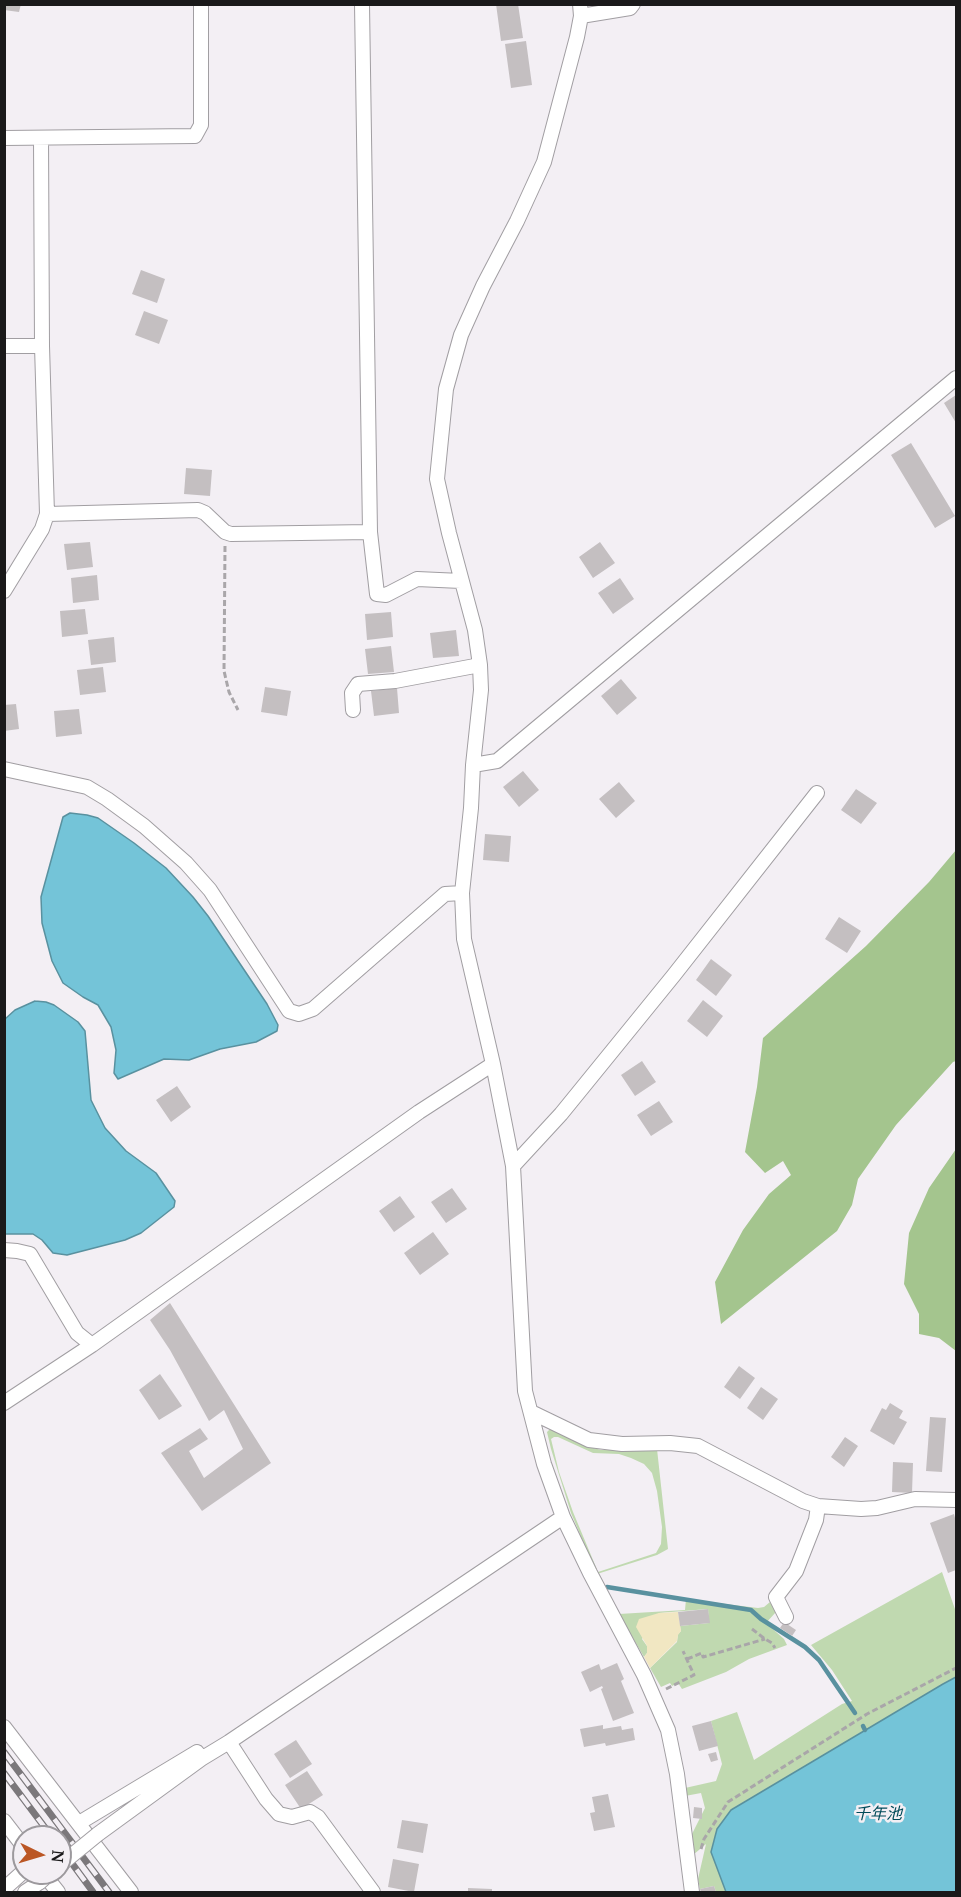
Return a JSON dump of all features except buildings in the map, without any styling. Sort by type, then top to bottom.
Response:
[{"type":"street","points":[[4,138],[195,136],[201,125],[201,4]]},
{"type":"street","points":[[363,4],[370,532],[377,594],[386,595],[417,579],[461,581]]},
{"type":"street","points":[[633,4],[630,8],[581,10],[577,37],[544,162],[518,221],[483,286],[461,335],[446,389],[437,479],[475,630],[480,664],[481,690],[462,892],[464,939],[493,1064],[513,1166],[525,1391],[544,1464],[563,1517],[653,1695],[668,1730],[677,1774],[692,1893]]},
{"type":"street","points":[[4,591],[42,529],[47,514],[42,346],[41,138]]},
{"type":"street","points":[[4,346],[42,346]]},
{"type":"street","points":[[473,765],[497,761],[957,378]]},
{"type":"street","points":[[47,514],[198,510],[205,513],[225,532],[231,534],[370,532]]},
{"type":"street","points":[[353,710],[352,693],[358,684],[395,681],[480,664]]},
{"type":"street","points":[[4,769],[87,787],[144,826],[186,863],[210,890],[289,1011],[299,1014],[312,1009],[445,894],[462,892]]},
{"type":"street","points":[[513,1166],[561,1114],[817,793]]},
{"type":"street","points":[[4,1403],[92,1345],[419,1112],[493,1064]]},
{"type":"street","points":[[4,1250],[30,1254],[77,1333],[92,1345]]},
{"type":"street","points":[[531,1412],[589,1440],[698,1446],[803,1501],[818,1506],[861,1509],[915,1500],[957,1500]]},
{"type":"street","points":[[786,1617],[776,1597],[796,1571],[816,1520],[818,1506]]},
{"type":"street","points":[[72,1855],[201,1759],[563,1517]]},
{"type":"street","points":[[4,1727],[131,1893]]},
{"type":"street","points":[[229,1742],[266,1799],[279,1814],[292,1817],[310,1812],[318,1817],[373,1893]]},
{"type":"street","points":[[79,1823],[197,1752],[201,1759]]},
{"type":"path","points":[[225,532],[224,671],[229,692],[238,710]]},
{"type":"path","points":[[752,1629],[772,1643],[775,1648]]},
{"type":"path","points":[[687,1659],[702,1653],[703,1657],[765,1640]]},
{"type":"path","points":[[653,1695],[694,1675],[683,1651]]},
{"type":"path","points":[[700,1850],[704,1839],[728,1802],[867,1714],[957,1668]]},
{"type":"green space","points":[[956,850],[956,1061],[896,1125],[858,1179],[852,1205],[837,1231],[721,1324],[715,1282],[743,1230],[769,1194],[791,1175],[783,1161],[765,1173],[745,1152],[763,1038],[866,946],[929,882]]},
{"type":"green space","points":[[956,1149],[956,1351],[939,1338],[919,1334],[919,1314],[904,1284],[909,1233],[929,1188]]},
{"type":"green space","points":[[555,1429],[583,1445],[601,1450],[657,1449],[668,1549],[657,1555],[597,1574],[571,1513],[547,1432]],"holes":[[[558,1437],[593,1453],[619,1454],[631,1458],[644,1464],[652,1473],[662,1527],[661,1544],[656,1553],[598,1572],[559,1472],[551,1439]]]},
{"type":"green space","points":[[942,1572],[956,1612],[956,1677],[731,1810],[717,1829],[711,1852],[726,1892],[716,1892],[714,1886],[700,1889],[698,1879],[706,1844],[693,1855],[691,1836],[705,1808],[701,1793],[685,1796],[685,1788],[716,1781],[722,1764],[711,1721],[737,1712],[754,1760],[842,1704],[852,1701],[832,1670],[811,1645]]},
{"type":"green space","points":[[686,1599],[758,1608],[770,1602],[776,1612],[766,1623],[784,1639],[787,1645],[682,1689],[678,1683],[672,1686],[670,1683],[661,1687],[650,1668],[677,1642],[681,1631],[680,1626],[709,1623],[708,1609],[659,1613],[642,1639],[647,1646],[647,1653],[644,1657],[619,1614],[685,1610]]},
{"type":"sand","points":[[678,1612],[681,1631],[677,1641],[650,1668],[644,1657],[647,1653],[647,1646],[636,1627],[639,1619],[659,1613]]},
{"type":"water","points":[[70,813],[98,818],[166,868],[208,916],[267,1004],[278,1025],[277,1031],[256,1042],[220,1049],[189,1060],[164,1059],[118,1079],[114,1073],[116,1050],[111,1027],[98,1005],[63,983],[52,961],[42,923],[41,897],[63,817]]},
{"type":"water","points":[[35,1001],[54,1005],[78,1022],[85,1031],[91,1100],[105,1128],[126,1151],[156,1173],[175,1201],[174,1207],[141,1233],[125,1240],[67,1255],[53,1253],[42,1240],[33,1234],[5,1234],[5,1019],[15,1010]]},
{"type":"water","name":"千年池","points":[[956,1677],[956,1892],[726,1892],[711,1852],[717,1829],[731,1810]]},
{"type":"waterway","points":[[607,1587],[751,1610],[805,1647],[819,1660],[855,1713]]},
{"type":"waterway","points":[[863,1726],[865,1730]]},
{"type":"railway","points":[[4,1752],[109,1892]]},
{"type":"railway","points":[[4,1773],[43,1825]]},
{"type":"railway","points":[[72,1863],[93,1892]]}]
